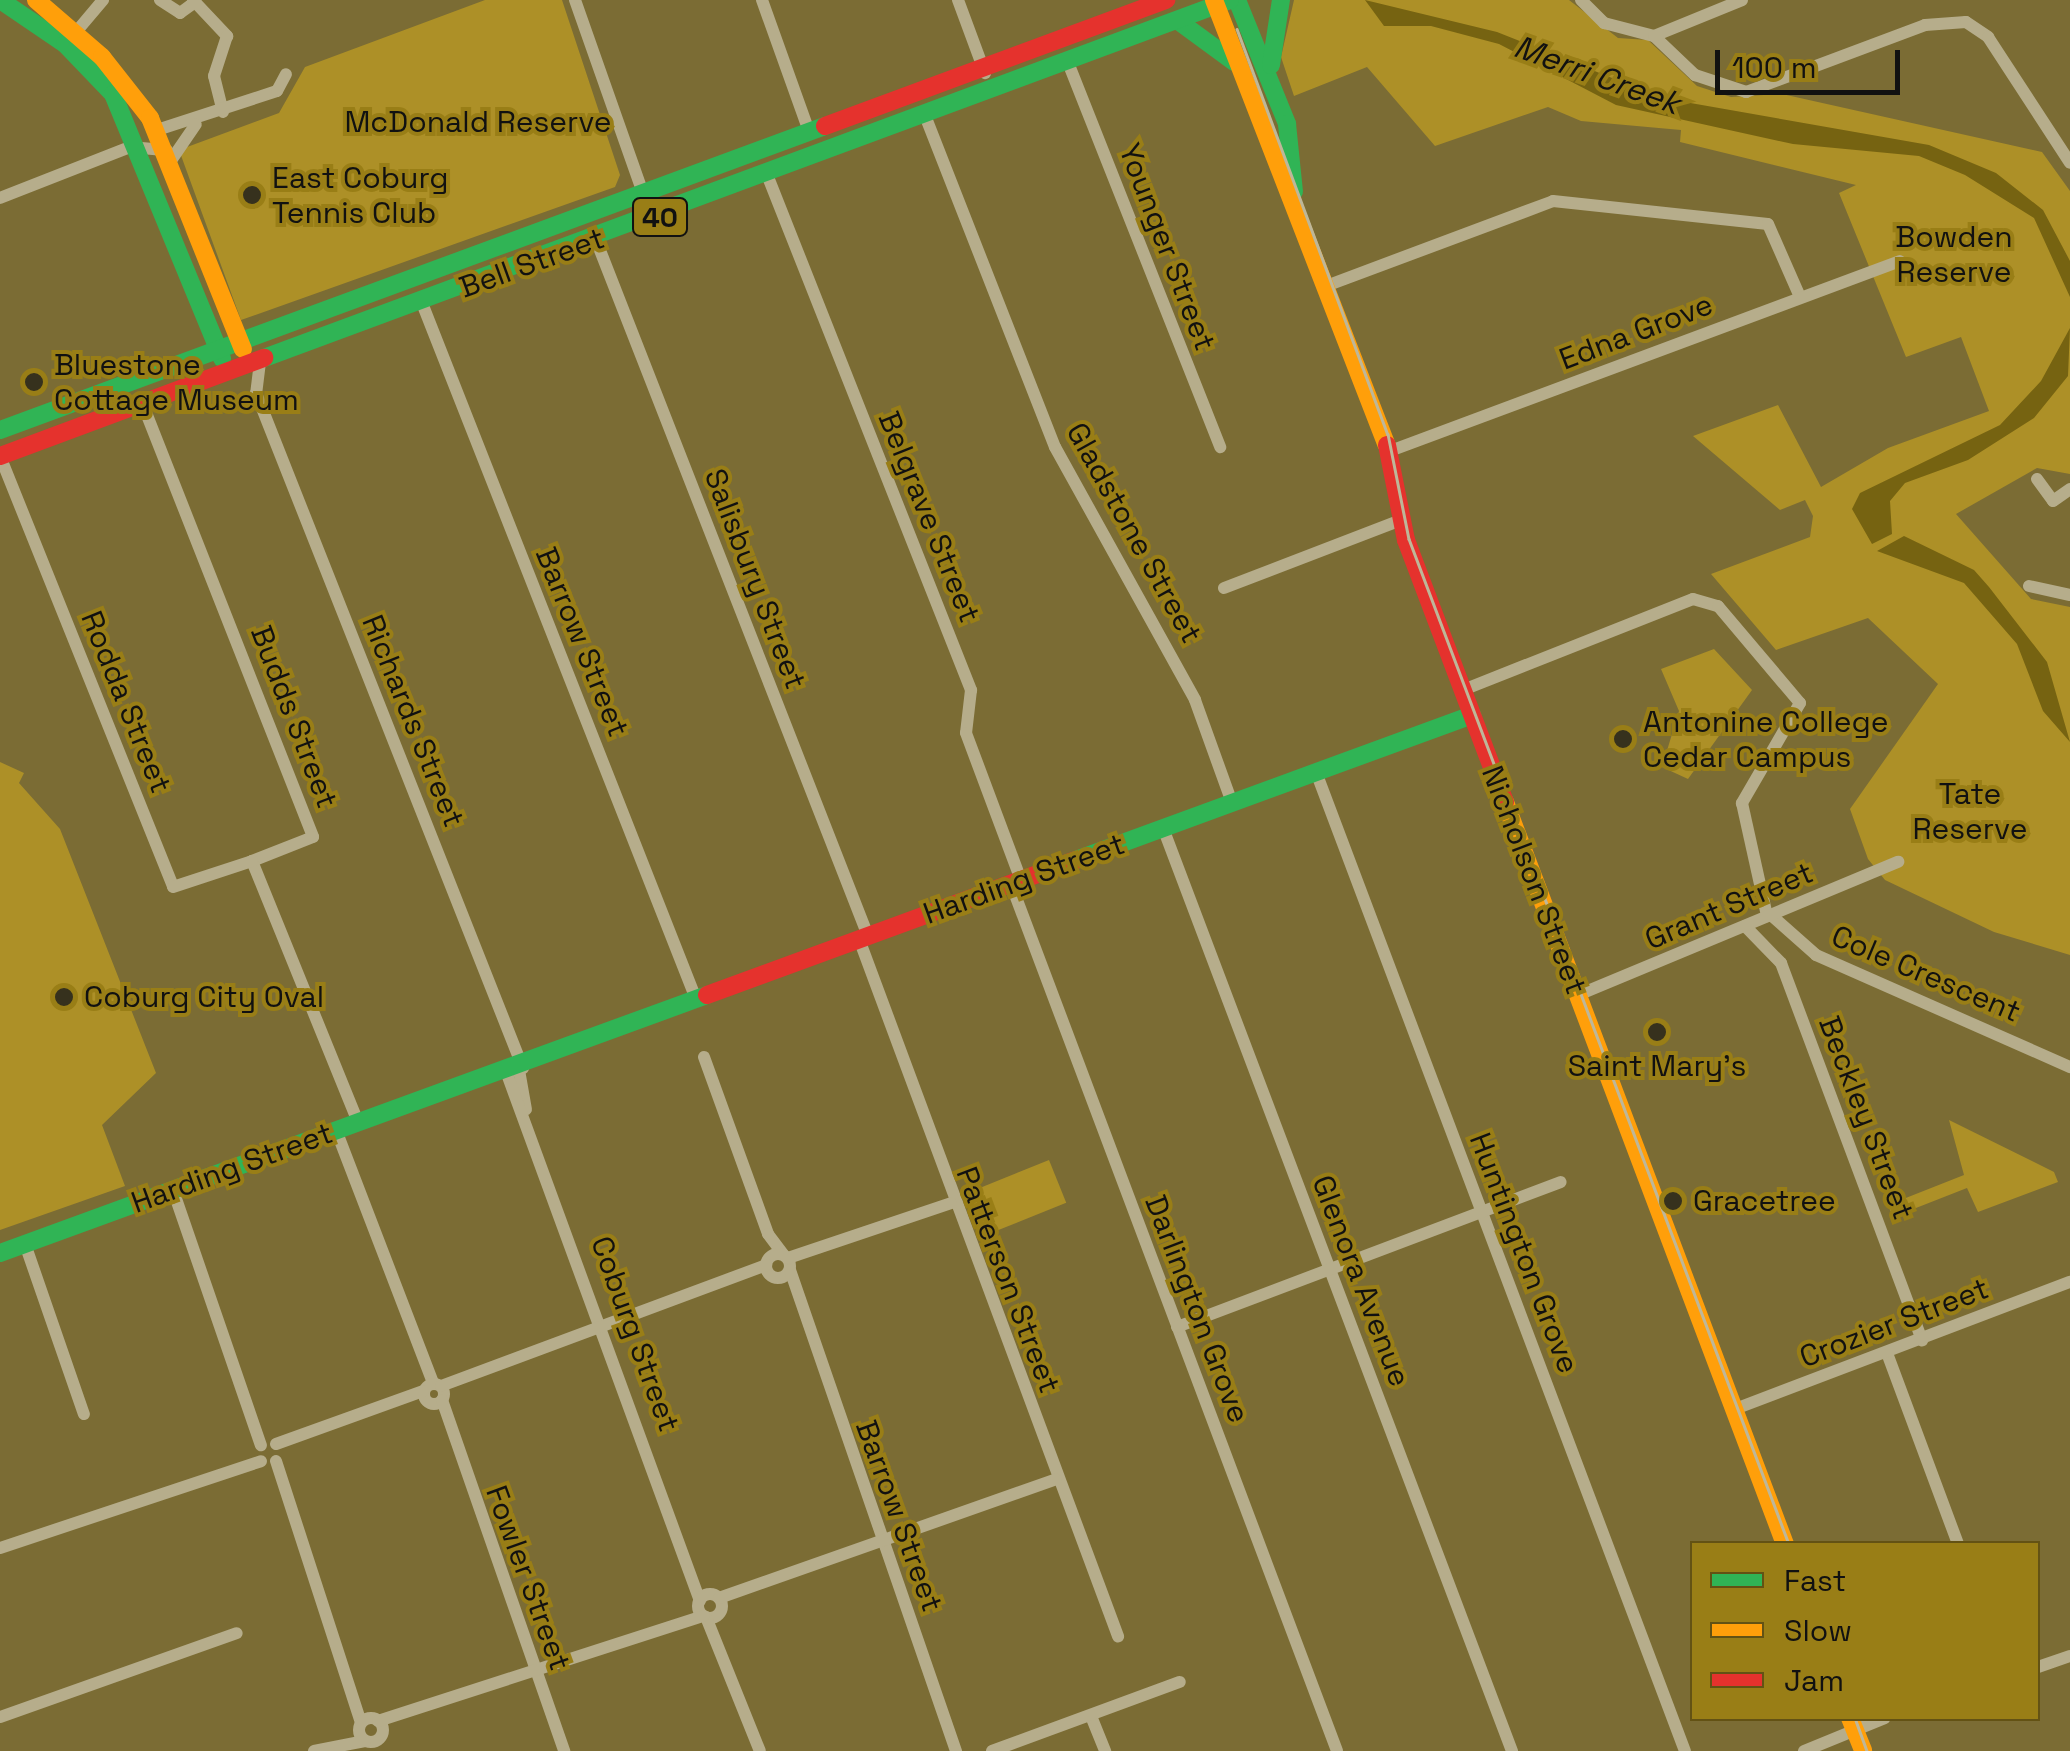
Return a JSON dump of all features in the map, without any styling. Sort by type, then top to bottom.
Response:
[{"type":"main road","points":[[0,0],[32,4],[71,38],[157,130],[170,154],[240,342],[243,368]]},
{"type":"main road","name":"Bell Street","points":[[0,430],[985,74],[1166,0]]},
{"type":"main road","points":[[1270,76],[1282,0]]},
{"type":"main road","name":"Bell Street","points":[[0,456],[1140,40],[1224,2]]},
{"type":"main road","name":"Nicholson Street","points":[[1224,2],[1270,76],[1290,136],[1298,212]]},
{"type":"main road","name":"Nicholson Street","points":[[1224,2],[1238,67],[1390,451],[1401,520],[1578,995],[1629,1156],[1735,1409],[1785,1541]]},
{"type":"main road","points":[[1129,16],[1140,40]]},
{"type":"main road","points":[[1181,24],[1238,67]]},
{"type":"main road","points":[[71,38],[113,94],[140,145],[218,350],[243,368]]},
{"type":"main road","name":"Harding Street","points":[[0,1254],[1472,715]]},
{"type":"main road","points":[[1853,1724],[1863,1751]]},
{"type":"street","points":[[71,38],[103,0]]},
{"type":"street","points":[[160,0],[180,13],[194,1],[226,36],[214,76],[224,112]]},
{"type":"street","points":[[576,0],[653,220]]},
{"type":"street","points":[[762,0],[811,136]]},
{"type":"street","points":[[958,0],[985,74]]},
{"type":"street","points":[[1580,0],[1604,23],[1654,36],[1695,76],[1746,92],[1925,25],[1966,22],[1988,37],[2070,164]]},
{"type":"street","points":[[1654,36],[1742,0]]},
{"type":"street","name":"Younger Street","points":[[1069,65],[1220,446]]},
{"type":"street","points":[[157,130],[198,123],[277,91],[286,74]]},
{"type":"street","name":"Gladstone Street","points":[[926,118],[1055,447],[1196,700],[1232,803]]},
{"type":"street","points":[[0,198],[140,145],[170,154],[198,123]]},
{"type":"street","name":"Belgrave Street","points":[[768,176],[971,690],[966,733],[1016,882]]},
{"type":"street","points":[[1326,286],[1553,201],[1775,227],[1800,297]]},
{"type":"street","name":"Salisbury Street","points":[[596,240],[863,938]]},
{"type":"street","name":"Edna Grove","points":[[1390,451],[1900,261]]},
{"type":"street","name":"Barrow Street","points":[[422,303],[696,999]]},
{"type":"street","name":"Richards Street","points":[[243,368],[517,1067]]},
{"type":"street","name":"Richards Street","points":[[243,368],[256,393]]},
{"type":"street","name":"Budds Street","points":[[143,405],[313,837],[252,861]]},
{"type":"street","name":"Rodda Street","points":[[0,456],[173,886],[252,861]]},
{"type":"street","points":[[2037,479],[2053,501],[2070,490]]},
{"type":"street","points":[[1224,588],[1401,520]]},
{"type":"street","points":[[2029,586],[2070,596]]},
{"type":"street","points":[[1463,690],[1693,600],[1718,606],[1800,703],[1742,802],[1769,916]]},
{"type":"street","name":"Huntington Grove","points":[[1316,772],[1685,1751]]},
{"type":"street","name":"Glenora Avenue","points":[[1163,828],[1512,1751]]},
{"type":"street","points":[[252,861],[358,1122]]},
{"type":"street","name":"Grant Street","points":[[1578,995],[1898,862]]},
{"type":"street","name":"Darlington Grove","points":[[1016,882],[1177,1327],[1337,1751]]},
{"type":"street","name":"Cole Crescent","points":[[1769,916],[1816,956],[2070,1067]]},
{"type":"street","name":"Beckley Street","points":[[1745,926],[1780,962],[1922,1340]]},
{"type":"street","name":"Patterson Street","points":[[863,938],[952,1203],[1118,1636]]},
{"type":"street","points":[[704,1057],[768,1234],[788,1262]]},
{"type":"street","name":"Coburg Street","points":[[517,1067],[526,1109],[695,1576],[711,1607]]},
{"type":"street","name":"Fowler Street","points":[[336,1130],[564,1751]]},
{"type":"street","points":[[1177,1327],[1561,1182]]},
{"type":"street","points":[[174,1190],[359,1699],[373,1726],[373,1746]]},
{"type":"street","points":[[0,1548],[952,1203]]},
{"type":"street","points":[[768,1234],[770,1270]]},
{"type":"street","points":[[25,1244],[84,1414]]},
{"type":"street","points":[[770,1270],[788,1262]]},
{"type":"street","name":"Barrow Street","points":[[788,1262],[792,1298],[956,1751]]},
{"type":"street","name":"Barrow Street","points":[[770,1270],[792,1298]]},
{"type":"street","name":"Crozier Street","points":[[1735,1409],[2070,1282]]},
{"type":"street","points":[[1887,1353],[1957,1541]]},
{"type":"street","points":[[314,1751],[373,1726],[883,1545],[1056,1479]]},
{"type":"street","points":[[711,1607],[760,1751]]},
{"type":"street","points":[[0,1718],[236,1633]]},
{"type":"street","points":[[2040,1665],[2070,1656]]},
{"type":"street","points":[[992,1751],[1180,1682]]},
{"type":"street","points":[[1091,1716],[1104,1751]]},
{"type":"street","points":[[1804,1751],[1853,1724]]},
{"type":"street","points":[[373,1726],[373,1746]]},
{"type":"street","points":[[340,1742],[373,1746]]},
{"type":"green space","name":"McDonald Reserve","points":[[485,0],[562,0],[620,175],[615,187],[241,320],[179,150],[279,113],[305,67]]},
{"type":"green space","points":[[1294,0],[1569,0],[1618,38],[1648,40],[1697,86],[1731,97],[1782,94],[2042,152],[2070,191],[2070,474],[2037,468],[1956,514],[2031,599],[2070,607],[2070,955],[1994,932],[1885,880],[1868,859],[1850,809],[1938,684],[1868,618],[1776,650],[1711,574],[1810,537],[1813,516],[1805,500],[1780,510],[1693,436],[1778,405],[1821,487],[1888,448],[1989,411],[1961,337],[1906,357],[1839,193],[1856,185],[1680,142],[1681,130],[1581,121],[1548,107],[1435,146],[1367,67],[1294,96],[1281,57]]},
{"type":"green space","points":[[1714,649],[1752,690],[1688,779],[1662,767],[1679,711],[1661,669]]},
{"type":"green space","name":"Coburg City Oval","points":[[0,762],[24,773],[19,783],[60,829],[156,1073],[102,1125],[125,1186],[0,1230]]},
{"type":"green space","points":[[1949,1120],[2054,1172],[2058,1182],[1978,1212],[1967,1188],[1893,1217],[1888,1205],[1964,1175]]},
{"type":"green space","points":[[1049,1160],[1066,1203],[986,1235],[969,1192]]},
{"type":"water","name":"Merri Creek","points":[[1365,0],[1497,32],[1662,98],[1929,145],[1996,173],[2043,210],[2070,261],[2070,297],[2034,218],[1965,175],[1919,156],[1793,144],[1616,105],[1499,44],[1431,26],[1384,26]]},
{"type":"water","points":[[2070,328],[2068,376],[2034,418],[1968,460],[1905,483],[1890,501],[1892,534],[1872,544],[1852,509],[1860,493],[2000,425],[2041,381]]},
{"type":"water","points":[[1904,536],[1974,570],[1989,587],[2047,662],[2070,742],[2043,711],[2017,644],[1964,583],[1877,551]]},
{"type":"tram line","points":[[1237,29],[1388,434],[1409,539],[1788,1541]]},
{"type":"tram line","points":[[1856,1721],[1867,1751]]},
{"type":"traffic: fast","points":[[0,0],[65,44],[113,94],[222,358]]},
{"type":"traffic: fast","points":[[264,358],[1230,0]]},
{"type":"traffic: fast","points":[[1237,0],[1287,124],[1294,192]]},
{"type":"traffic: fast","points":[[1271,65],[1281,0]]},
{"type":"traffic: fast","points":[[1181,23],[1234,62]]},
{"type":"traffic: fast","points":[[0,430],[825,126]]},
{"type":"traffic: fast","points":[[1076,860],[1472,715]]},
{"type":"traffic: fast","points":[[0,1253],[707,995]]},
{"type":"traffic: slow","points":[[36,0],[102,57],[150,118],[243,349]]},
{"type":"traffic: slow","points":[[1214,0],[1387,445]]},
{"type":"traffic: slow","points":[[1505,802],[1784,1541]]},
{"type":"traffic: slow","points":[[1851,1721],[1863,1751]]},
{"type":"traffic: jam","points":[[825,126],[1166,0]]},
{"type":"traffic: jam","points":[[0,456],[264,358]]},
{"type":"traffic: jam","points":[[1387,445],[1406,540],[1505,802]]},
{"type":"traffic: jam","points":[[707,995],[1076,860]]},
{"type":"place","name":"East Coburg Tennis Club","points":[[252,195]]},
{"type":"place","name":"Bluestone Cottage Museum","points":[[34,382]]},
{"type":"place","name":"Antonine College Cedar Campus","points":[[1623,739]]},
{"type":"place","name":"Coburg City Oval","points":[[64,997]]},
{"type":"place","name":"Saint Mary's","points":[[1657,1032]]},
{"type":"place","name":"Gracetree","points":[[1673,1201]]},
{"type":"park label","name":"Bowden Reserve","points":[[1954,254]]},
{"type":"park label","name":"Tate Reserve","points":[[1970,811]]}]
